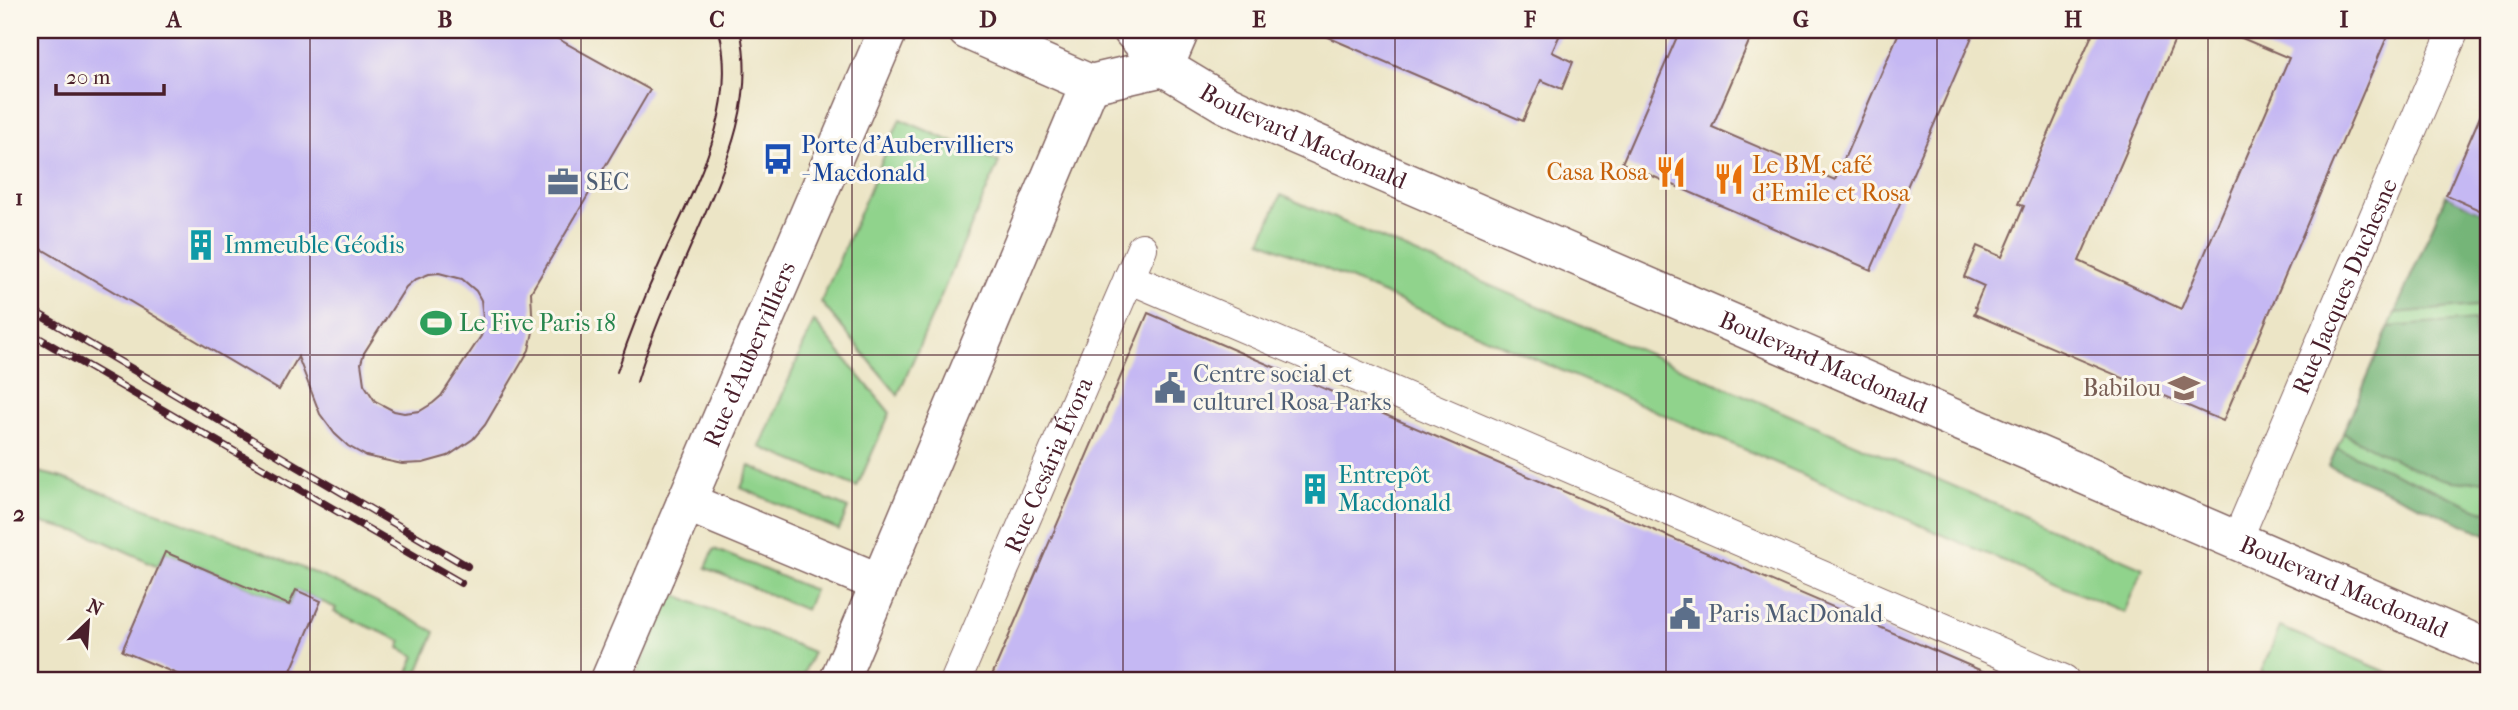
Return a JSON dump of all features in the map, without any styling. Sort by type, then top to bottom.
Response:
[{"type":"main road","name":"Rue d'Aubervilliers","points":[[610,680],[888,30]]},
{"type":"main road","points":[[967,30],[1090,84],[1164,67],[1180,30]]},
{"type":"main road","name":"Boulevard Macdonald","points":[[1132,30],[1164,67],[1243,112],[2488,649]]},
{"type":"main road","points":[[843,670],[1090,84]]},
{"type":"main road","points":[[686,502],[880,583]]},
{"type":"street","name":"Rue Jacques Duchesne","points":[[2236,542],[2454,30]]},
{"type":"street","name":"Rue Cesária Évora","points":[[956,680],[1142,248]]},
{"type":"street","points":[[1129,278],[2064,680]]},
{"type":"green space","points":[[900,119],[999,162],[898,395],[821,302]]},
{"type":"green space","points":[[1281,195],[2143,568],[2124,613],[1261,241]]},
{"type":"green space","points":[[2446,195],[2488,214],[2488,535],[2329,466]]},
{"type":"green space","points":[[2446,195],[2488,214],[2488,305],[2395,313]]},
{"type":"green space","points":[[2474,320],[2486,480],[2461,482],[2428,474],[2343,433],[2389,327]]},
{"type":"green space","points":[[814,321],[890,413],[857,487],[760,447]]},
{"type":"green space","points":[[2337,448],[2488,513],[2488,535],[2329,466]]},
{"type":"green space","points":[[750,466],[848,508],[839,530],[741,488]]},
{"type":"green space","points":[[30,470],[59,477],[250,547],[344,586],[435,632],[415,680],[405,680],[415,656],[399,648],[402,641],[334,612],[336,608],[296,590],[289,605],[165,552],[158,566],[88,534],[30,520]]},
{"type":"green space","points":[[714,549],[814,590],[806,610],[706,568]]},
{"type":"green space","points":[[671,593],[813,652],[801,680],[634,680]]},
{"type":"green space","points":[[2280,627],[2406,680],[2280,680],[2261,672]]},
{"type":"building","name":"Immeuble Géodis","points":[[30,30],[542,30],[650,90],[531,292],[533,332],[529,350],[485,425],[473,439],[448,456],[423,463],[402,464],[366,456],[348,446],[320,414],[298,357],[279,390],[30,242]],"holes":[[[439,273],[462,279],[476,291],[481,300],[484,327],[481,336],[441,396],[420,411],[404,413],[375,401],[364,384],[361,363],[364,353],[406,287],[414,280],[429,274]]]},
{"type":"building","points":[[1311,30],[1562,30],[1552,52],[1573,62],[1562,89],[1541,80],[1523,121]]},
{"type":"building","points":[[1680,30],[1754,30],[1712,127],[1835,180],[1900,30],[1975,30],[1871,270],[1622,163]]},
{"type":"building","points":[[2094,30],[2179,30],[2079,261],[2181,309],[2289,58],[2223,30],[2390,30],[2223,421],[1974,314],[1984,286],[1964,277],[1977,246],[2002,257],[2024,206],[2018,204]]},
{"type":"building","points":[[2488,98],[2488,214],[2446,195]]},
{"type":"building","name":"Entrepôt Macdonald","points":[[1148,313],[2003,680],[990,680]]},
{"type":"building","points":[[165,552],[289,605],[296,590],[321,601],[287,680],[191,680],[122,651]]},
{"type":"tram line","points":[[617,372],[644,300],[700,176],[710,147],[723,90],[724,60],[719,30]]},
{"type":"tram line","points":[[637,382],[657,326],[727,160],[735,134],[744,83],[740,30]]},
{"type":"railway","points":[[30,309],[467,566]]},
{"type":"railway","points":[[30,333],[461,583]]},
{"type":"place","name":"Porte d'Aubervilliers - Macdonald","points":[[778,159]]},
{"type":"place","name":"Casa Rosa","points":[[1671,172]]},
{"type":"place","name":"Le BM, café d'Emile et Rosa","points":[[1729,179]]},
{"type":"place","name":"SEC","points":[[563,182]]},
{"type":"place","name":"Immeuble Géodis","points":[[201,245]]},
{"type":"place","name":"Le Five Paris 18","points":[[436,323]]},
{"type":"place","name":"Centre social et culturel Rosa-Parks","points":[[1170,388]]},
{"type":"place","name":"Babilou","points":[[2184,388]]},
{"type":"place","name":"Entrepôt Macdonald","points":[[1315,489]]},
{"type":"place","name":"Paris MacDonald","points":[[1685,614]]}]
